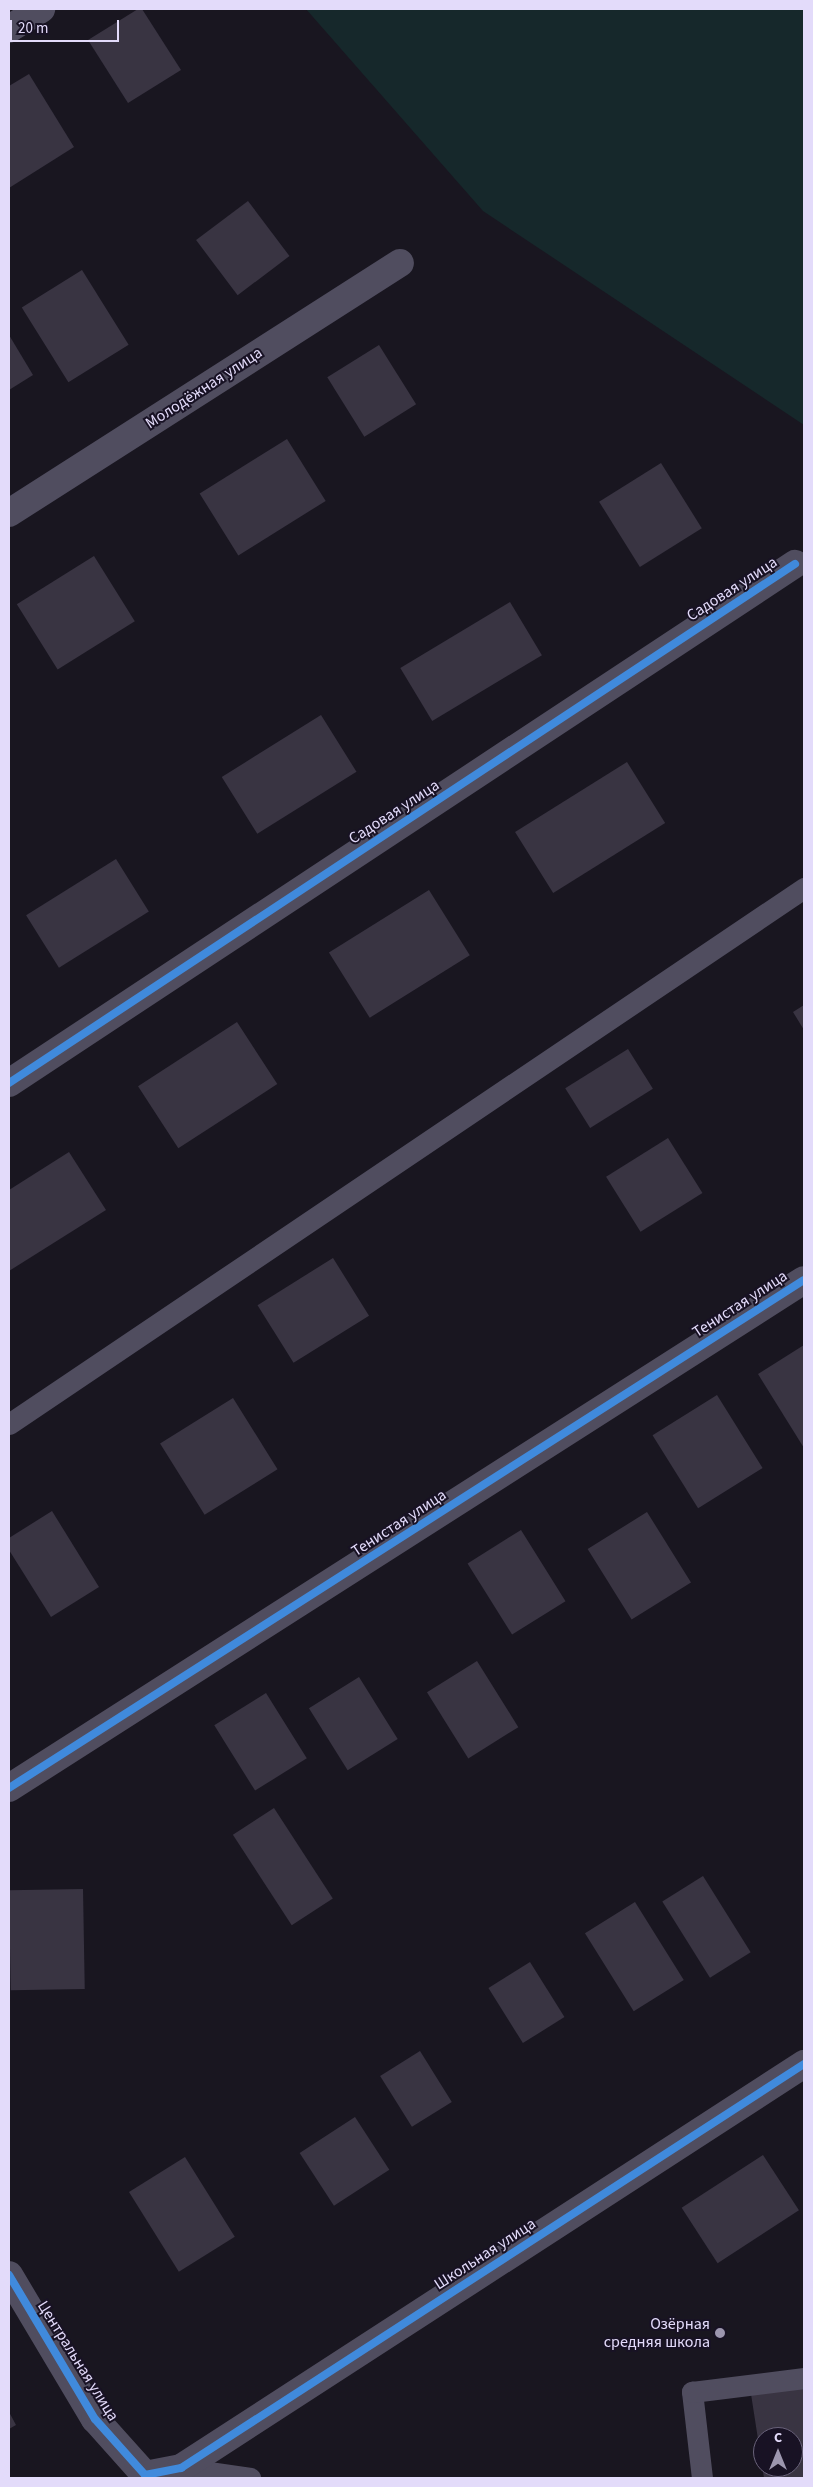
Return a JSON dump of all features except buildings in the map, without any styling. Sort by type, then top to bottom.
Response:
[{"type":"street","points":[[9,29],[41,9]]},
{"type":"street","name":"Молодёжная улица","points":[[9,513],[400,263]]},
{"type":"street","name":"Садовая улица","points":[[9,1082],[795,564]]},
{"type":"street","name":"Тенистая улица","points":[[9,1788],[804,1280]]},
{"type":"street","name":"Школьная улица","points":[[181,2468],[804,2064]]},
{"type":"street","name":"Центральная улица","points":[[9,2275],[96,2419],[138,2468],[145,2475],[181,2468]]},
{"type":"lane","points":[[9,1424],[804,888]]},
{"type":"lane","points":[[702,2478],[692,2392],[804,2378]]},
{"type":"lane","points":[[181,2468],[250,2478]]},
{"type":"shaded area","points":[[306,9],[804,9],[804,425],[483,211]]},
{"type":"cycle path","points":[[9,1083],[795,564]]},
{"type":"cycle path","points":[[9,1788],[804,1280]]},
{"type":"cycle path","points":[[9,2275],[95,2419],[145,2475],[181,2468],[804,2064]]},
{"type":"place","name":"Озёрная средняя школа","points":[[720,2333]]}]
